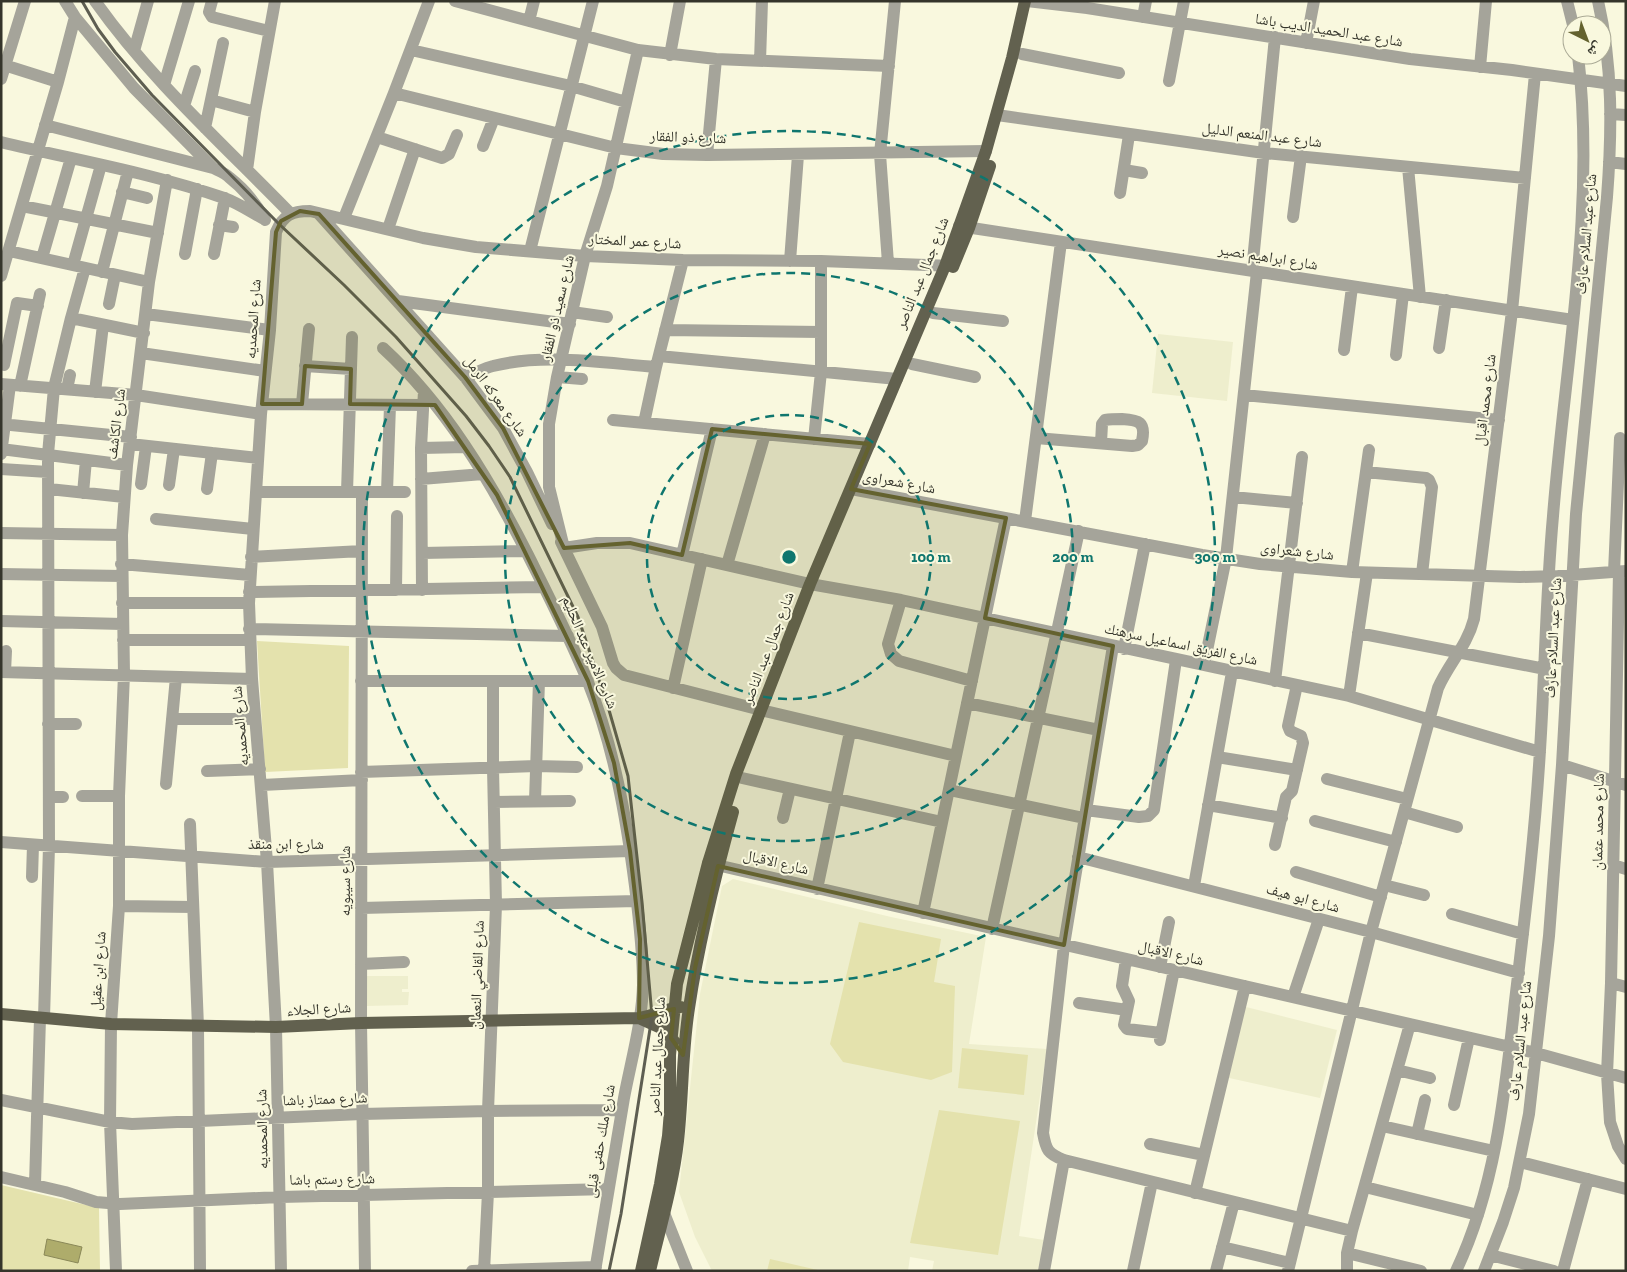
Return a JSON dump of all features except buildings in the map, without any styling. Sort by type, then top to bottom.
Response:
[{"type":"main road","name":"شارع جمال عبد الناصر","points":[[964,227],[986,152],[1002,116],[1012,58],[1026,1]]},
{"type":"main road","name":"شارع جمال عبد الناصر","points":[[650,1271],[674,1166],[678,1139],[683,1055],[689,1008],[706,916],[713,864],[736,774],[854,490],[912,364],[933,312],[964,227],[1022,54],[1032,2]]},
{"type":"main road","name":"شارع جمال عبد الناصر","points":[[854,490],[870,444],[897,380],[949,266]]},
{"type":"main road","name":"شارع جمال عبد الناصر","points":[[641,1271],[660,1184],[668,1136],[671,1038],[677,984],[713,864],[763,711]]},
{"type":"main road","name":"شارع الجلاء","points":[[1,1014],[111,1024],[276,1027],[361,1023],[639,1018],[656,1015],[674,1007]]},
{"type":"main road","points":[[674,1007],[689,1008]]},
{"type":"main road","name":"شارع الجلاء","points":[[639,1018],[660,1028],[671,1038],[683,1055]]},
{"type":"street","points":[[1,79],[3,65],[25,1]]},
{"type":"street","points":[[65,1],[75,17],[134,88],[213,168]]},
{"type":"street","points":[[94,1],[110,23],[164,85],[291,214]]},
{"type":"street","points":[[134,51],[148,1]]},
{"type":"street","points":[[164,85],[189,1]]},
{"type":"street","points":[[212,1],[209,12],[214,18],[269,31]]},
{"type":"street","points":[[247,170],[255,112],[276,1]]},
{"type":"street","points":[[344,218],[429,1]]},
{"type":"street","points":[[455,1],[491,6],[529,22],[638,50],[716,59],[889,66]]},
{"type":"street","points":[[529,22],[534,1]]},
{"type":"street","points":[[530,251],[593,1]]},
{"type":"street","points":[[670,54],[680,1]]},
{"type":"street","points":[[760,61],[762,1]]},
{"type":"street","points":[[888,263],[880,154],[895,1]]},
{"type":"street","name":"شارع عبد الحميد الديب باشا","points":[[1026,1],[1088,5],[1143,17],[1410,59],[1626,86]]},
{"type":"street","points":[[1143,17],[1146,1]]},
{"type":"street","points":[[1169,81],[1184,1]]},
{"type":"street","points":[[1306,43],[1314,1]]},
{"type":"street","points":[[1480,68],[1486,1]]},
{"type":"street","points":[[1568,1],[1571,15]]},
{"type":"street","name":"شارع عبد السلام عارف","points":[[1484,1271],[1506,1214],[1520,1162],[1529,1114],[1548,936],[1562,765],[1576,514],[1609,162],[1610,84],[1606,38],[1598,1]]},
{"type":"street","points":[[2,271],[9,251],[7,236],[22,206],[75,17]]},
{"type":"street","points":[[1204,666],[1226,558],[1244,396],[1275,38]]},
{"type":"street","points":[[205,128],[222,44]]},
{"type":"street","points":[[411,50],[571,86],[626,102]]},
{"type":"street","name":"شارع سعيد ذو الفقار","points":[[564,548],[549,487],[549,424],[557,377],[585,256],[607,186],[638,50]]},
{"type":"street","points":[[1022,54],[1119,73]]},
{"type":"street","points":[[707,155],[716,59]]},
{"type":"street","points":[[3,65],[58,82]]},
{"type":"street","name":"شارع عبد السلام عارف","points":[[1456,1271],[1478,1215],[1503,1106],[1523,934],[1540,752],[1548,576],[1553,515],[1580,247],[1584,154],[1579,65]]},
{"type":"street","points":[[184,106],[195,71]]},
{"type":"street","name":"شارع محمد اقبال","points":[[1289,1267],[1372,932],[1429,720],[1444,675],[1466,642],[1471,630],[1480,576],[1512,311],[1535,74]]},
{"type":"street","points":[[190,86],[255,112]]},
{"type":"street","name":"شارع ذو الفقار","points":[[394,93],[616,148],[663,154],[986,152]]},
{"type":"street","points":[[1610,114],[1626,115]]},
{"type":"street","name":"شارع عبد المنعم الدليل","points":[[1002,116],[1264,153],[1525,178]]},
{"type":"street","points":[[483,146],[494,118]]},
{"type":"street","points":[[45,125],[213,168],[234,181],[258,207],[276,232],[281,221],[291,214],[300,211],[310,211],[319,214]]},
{"type":"street","points":[[377,137],[445,157],[449,154],[457,135]]},
{"type":"street","points":[[1120,193],[1130,135]]},
{"type":"street","points":[[1,142],[167,180],[225,198],[266,220]]},
{"type":"street","points":[[388,229],[415,149]]},
{"type":"street","points":[[790,261],[798,154]]},
{"type":"street","points":[[1293,217],[1301,156]]},
{"type":"street","points":[[42,258],[70,158]]},
{"type":"street","points":[[1609,162],[1626,164]]},
{"type":"street","points":[[35,1184],[49,846],[48,454],[50,428],[61,389],[86,218],[100,165]]},
{"type":"street","points":[[1408,166],[1420,297]]},
{"type":"street","points":[[1124,170],[1142,173]]},
{"type":"street","points":[[102,272],[128,171]]},
{"type":"street","name":"شارع الكاشف","points":[[124,674],[121,570],[124,497],[149,282],[167,180]]},
{"type":"street","points":[[185,254],[197,189]]},
{"type":"street","points":[[122,192],[147,198]]},
{"type":"street","points":[[214,254],[225,198]]},
{"type":"street","points":[[22,206],[158,233]]},
{"type":"street","name":"شارع عمر المختار","points":[[319,214],[344,218],[423,238],[476,247],[585,256],[949,266]]},
{"type":"street","name":"شارع معركه الرمل","points":[[319,214],[464,377],[503,428],[527,472],[602,627],[616,668],[619,672],[628,676],[673,688]]},
{"type":"street","points":[[219,225],[233,227]]},
{"type":"street","name":"شارع ابراهيم نصير","points":[[964,227],[1573,320]]},
{"type":"street","name":"شارع المحمديه","points":[[276,232],[249,598],[252,679],[262,785],[276,1027],[281,1271]]},
{"type":"street","points":[[1026,522],[1062,242]]},
{"type":"street","points":[[9,251],[149,282]]},
{"type":"street","points":[[644,423],[657,361],[683,260]]},
{"type":"street","points":[[814,438],[821,372],[821,261]]},
{"type":"street","points":[[109,304],[115,275]]},
{"type":"street","points":[[1344,350],[1352,287]]},
{"type":"street","points":[[1396,356],[1403,294]]},
{"type":"street","points":[[1,454],[3,424],[11,385],[24,369],[39,300],[18,303],[2,365],[24,369]]},
{"type":"street","points":[[1439,348],[1446,300]]},
{"type":"street","points":[[398,301],[571,318],[607,317]]},
{"type":"street","points":[[933,312],[1003,321]]},
{"type":"street","points":[[146,314],[270,330]]},
{"type":"street","points":[[71,318],[144,333]]},
{"type":"street","points":[[94,392],[103,325]]},
{"type":"street","points":[[302,404],[309,329]]},
{"type":"street","points":[[665,330],[821,332]]},
{"type":"street","points":[[347,492],[352,337]]},
{"type":"street","name":"شارع الامير عبد الحليم","points":[[383,348],[424,391],[466,447],[497,495],[568,636],[588,681],[614,763],[630,851],[643,986],[639,1018]]},
{"type":"street","points":[[141,353],[266,371]]},
{"type":"street","points":[[464,377],[492,366],[522,361],[561,360],[657,361],[821,372],[897,380]]},
{"type":"street","points":[[912,364],[975,378]]},
{"type":"street","points":[[305,366],[351,369]]},
{"type":"street","points":[[61,389],[70,375]]},
{"type":"street","points":[[557,377],[582,379]]},
{"type":"street","points":[[11,385],[136,395],[262,409],[302,404],[423,405]]},
{"type":"street","points":[[422,590],[421,448],[424,391]]},
{"type":"street","points":[[1244,396],[1499,420]]},
{"type":"street","points":[[387,492],[390,405]]},
{"type":"street","points":[[613,420],[870,444]]},
{"type":"street","points":[[3,424],[50,428],[130,441],[146,446],[258,458]]},
{"type":"street","points":[[682,555],[712,429]]},
{"type":"street","points":[[728,565],[765,434]]},
{"type":"street","points":[[1036,438],[1101,444]]},
{"type":"street","name":"شارع محمد عثمان","points":[[1620,438],[1620,783],[1613,865],[1607,1074],[1610,1122],[1618,1146],[1626,1160]]},
{"type":"street","points":[[142,484],[146,446]]},
{"type":"street","points":[[421,448],[466,447]]},
{"type":"street","points":[[2,449],[127,465]]},
{"type":"street","points":[[169,485],[174,449]]},
{"type":"street","points":[[1352,572],[1369,450]]},
{"type":"street","points":[[207,489],[212,453]]},
{"type":"street","points":[[1275,681],[1302,457]]},
{"type":"street","points":[[82,493],[86,460]]},
{"type":"street","points":[[1,469],[48,472]]},
{"type":"street","points":[[1366,472],[1426,478],[1431,482],[1422,574]]},
{"type":"street","points":[[421,479],[483,474]]},
{"type":"street","points":[[49,489],[124,497]]},
{"type":"street","name":"شارع شعراوى","points":[[854,490],[1145,544],[1289,567],[1367,573],[1480,576],[1548,576],[1620,571]]},
{"type":"street","points":[[256,492],[405,492]]},
{"type":"street","name":"شارع سيبويه","points":[[362,492],[361,1023],[366,1271]]},
{"type":"street","points":[[1232,497],[1297,503]]},
{"type":"street","points":[[396,590],[397,516]]},
{"type":"street","points":[[923,913],[1006,518]]},
{"type":"street","points":[[156,519],[253,529]]},
{"type":"street","points":[[992,929],[1079,532]]},
{"type":"street","points":[[1,533],[122,535]]},
{"type":"street","name":"شارع الفريق اسماعيل سرهنك","points":[[564,548],[597,543],[630,543],[814,585],[901,600],[1349,696],[1540,752]]},
{"type":"street","points":[[1145,544],[1099,730],[1078,856],[1064,945],[1043,1133],[1045,1146],[1050,1154],[1064,1160],[1352,1231]]},
{"type":"street","points":[[251,557],[362,551]]},
{"type":"street","points":[[422,553],[526,551]]},
{"type":"street","points":[[702,559],[673,688],[956,756]]},
{"type":"street","points":[[1,574],[49,575],[121,570],[250,574]]},
{"type":"street","points":[[1349,696],[1367,573]]},
{"type":"street","points":[[122,603],[249,598],[362,590],[544,587]]},
{"type":"street","points":[[901,600],[888,644],[891,654],[899,661],[972,681]]},
{"type":"street","points":[[1,621],[122,624]]},
{"type":"street","points":[[123,640],[362,633],[568,636]]},
{"type":"street","points":[[1358,633],[1545,669]]},
{"type":"street","points":[[6,651],[3,672],[252,679]]},
{"type":"street","points":[[949,790],[1019,805],[1085,814],[1139,818],[1148,816],[1154,810],[1176,660]]},
{"type":"street","points":[[1194,886],[1232,672]]},
{"type":"street","name":"شارع ابن عقيل","points":[[116,1271],[110,1122],[111,1024],[119,906],[119,796],[124,674]]},
{"type":"street","points":[[166,784],[176,676]]},
{"type":"street","points":[[362,680],[588,681]]},
{"type":"street","name":"شارع القاضي النعمان","points":[[484,1270],[496,905],[493,681]]},
{"type":"street","points":[[535,802],[539,681]]},
{"type":"street","points":[[1275,846],[1286,797],[1292,791],[1303,740],[1299,734],[1290,731],[1288,726],[1297,685]]},
{"type":"street","points":[[967,703],[1099,730]]},
{"type":"street","points":[[172,719],[255,719]]},
{"type":"street","points":[[48,724],[76,724]]},
{"type":"street","points":[[817,888],[850,732]]},
{"type":"street","points":[[1217,757],[1297,770]]},
{"type":"street","points":[[1562,765],[1620,783]]},
{"type":"street","points":[[262,785],[362,776],[493,768],[577,767]]},
{"type":"street","points":[[207,771],[260,769]]},
{"type":"street","points":[[742,778],[942,822]]},
{"type":"street","points":[[1327,779],[1408,799]]},
{"type":"street","points":[[783,818],[790,789]]},
{"type":"street","points":[[82,796],[119,796]]},
{"type":"street","points":[[49,797],[63,797]]},
{"type":"street","points":[[494,802],[570,801]]},
{"type":"street","points":[[1208,805],[1282,818]]},
{"type":"street","points":[[1404,812],[1457,827]]},
{"type":"street","points":[[1315,821],[1396,842]]},
{"type":"street","points":[[190,824],[198,1026],[200,1271]]},
{"type":"street","name":"شارع ابن منقذ","points":[[1,842],[267,862],[630,851]]},
{"type":"street","points":[[32,877],[33,844]]},
{"type":"street","name":"شارع ابو هيف","points":[[1078,856],[1372,932],[1519,973]]},
{"type":"street","name":"شارع الاقبال","points":[[713,864],[1536,1053],[1626,1078]]},
{"type":"street","points":[[1613,865],[1626,869]]},
{"type":"street","points":[[1296,872],[1383,891],[1424,895]]},
{"type":"street","points":[[361,908],[636,901]]},
{"type":"street","points":[[119,906],[193,907]]},
{"type":"street","points":[[1452,914],[1523,934]]},
{"type":"street","points":[[1293,997],[1318,919]]},
{"type":"street","points":[[1160,967],[1169,922]]},
{"type":"street","points":[[1126,959],[1122,986],[1128,998],[1124,1025],[1127,1029],[1161,1037],[1174,970]]},
{"type":"street","points":[[361,964],[404,962]]},
{"type":"street","points":[[1611,983],[1626,987]]},
{"type":"street","points":[[1195,1193],[1244,986]]},
{"type":"street","points":[[1079,1004],[1127,1010]]},
{"type":"street","name":"شارع ملك حفنى قبلى","points":[[595,1269],[639,1018]]},
{"type":"street","points":[[1347,1271],[1347,1253],[1352,1231],[1410,1024]]},
{"type":"street","points":[[1454,1105],[1469,1038]]},
{"type":"street","points":[[1397,1070],[1430,1078]]},
{"type":"street","name":"شارع ممتاز باشا","points":[[1,1100],[110,1122],[132,1124],[362,1114],[622,1110]]},
{"type":"street","points":[[1417,1134],[1425,1100]]},
{"type":"street","points":[[1382,1126],[1494,1151]]},
{"type":"street","points":[[1150,1144],[1204,1155]]},
{"type":"street","points":[[1044,1271],[1064,1160]]},
{"type":"street","points":[[1520,1162],[1626,1189]]},
{"type":"street","name":"شارع رستم باشا","points":[[1,1177],[35,1184],[96,1202],[112,1204],[280,1197],[608,1189]]},
{"type":"street","points":[[1563,1271],[1588,1179]]},
{"type":"street","points":[[1133,1271],[1152,1182]]},
{"type":"street","points":[[1365,1187],[1478,1215]]},
{"type":"street","points":[[1216,1271],[1234,1202]]},
{"type":"street","points":[[664,1212],[687,1271]]},
{"type":"street","points":[[1222,1248],[1289,1267]]},
{"type":"street","points":[[1347,1253],[1421,1271]]},
{"type":"street","points":[[1490,1255],[1554,1271]]},
{"type":"street","points":[[472,1271],[595,1269]]},
{"type":"highlighted area","points":[[300,211],[319,214],[465,377],[503,428],[564,548],[630,543],[682,555],[712,429],[870,444],[851,489],[1006,518],[985,618],[1113,646],[1064,945],[718,866],[695,968],[683,1055],[671,1038],[674,1009],[639,1018],[640,939],[630,851],[614,763],[588,681],[497,495],[435,405],[350,404],[351,369],[305,366],[302,404],[262,404],[276,232],[281,221]]},
{"type":"shaded area","points":[[1158,334],[1233,342],[1227,401],[1152,393]]},
{"type":"shaded area","points":[[257,641],[349,646],[348,768],[265,772]]},
{"type":"shaded area","points":[[733,879],[891,917],[986,937],[969,1044],[1047,1049],[1019,1236],[1044,1240],[1041,1251],[1041,1271],[932,1271],[934,1261],[910,1257],[908,1271],[712,1271],[695,1237],[679,1192],[700,994],[722,886]]},
{"type":"shaded area","points":[[859,922],[941,939],[934,982],[955,986],[952,1072],[931,1080],[843,1062],[830,1044]]},
{"type":"shaded area","points":[[365,976],[408,976],[408,989],[402,989],[402,992],[409,992],[408,1005],[366,1006]]},
{"type":"shaded area","points":[[1242,1006],[1337,1030],[1320,1098],[1225,1077]]},
{"type":"shaded area","points":[[962,1048],[1028,1055],[1024,1095],[958,1088]]},
{"type":"shaded area","points":[[939,1110],[1020,1121],[998,1255],[910,1243]]},
{"type":"shaded area","points":[[1,1185],[99,1208],[100,1271],[1,1271]]},
{"type":"shaded area","points":[[47,1239],[82,1247],[78,1263],[44,1255]]},
{"type":"shaded area","points":[[770,1259],[822,1271],[767,1271]]},
{"type":"railway","points":[[82,1],[98,29],[115,52],[152,95],[279,224],[396,337],[466,416],[510,477],[578,617],[609,710],[628,776],[652,1016],[621,1214],[609,1271]]}]
